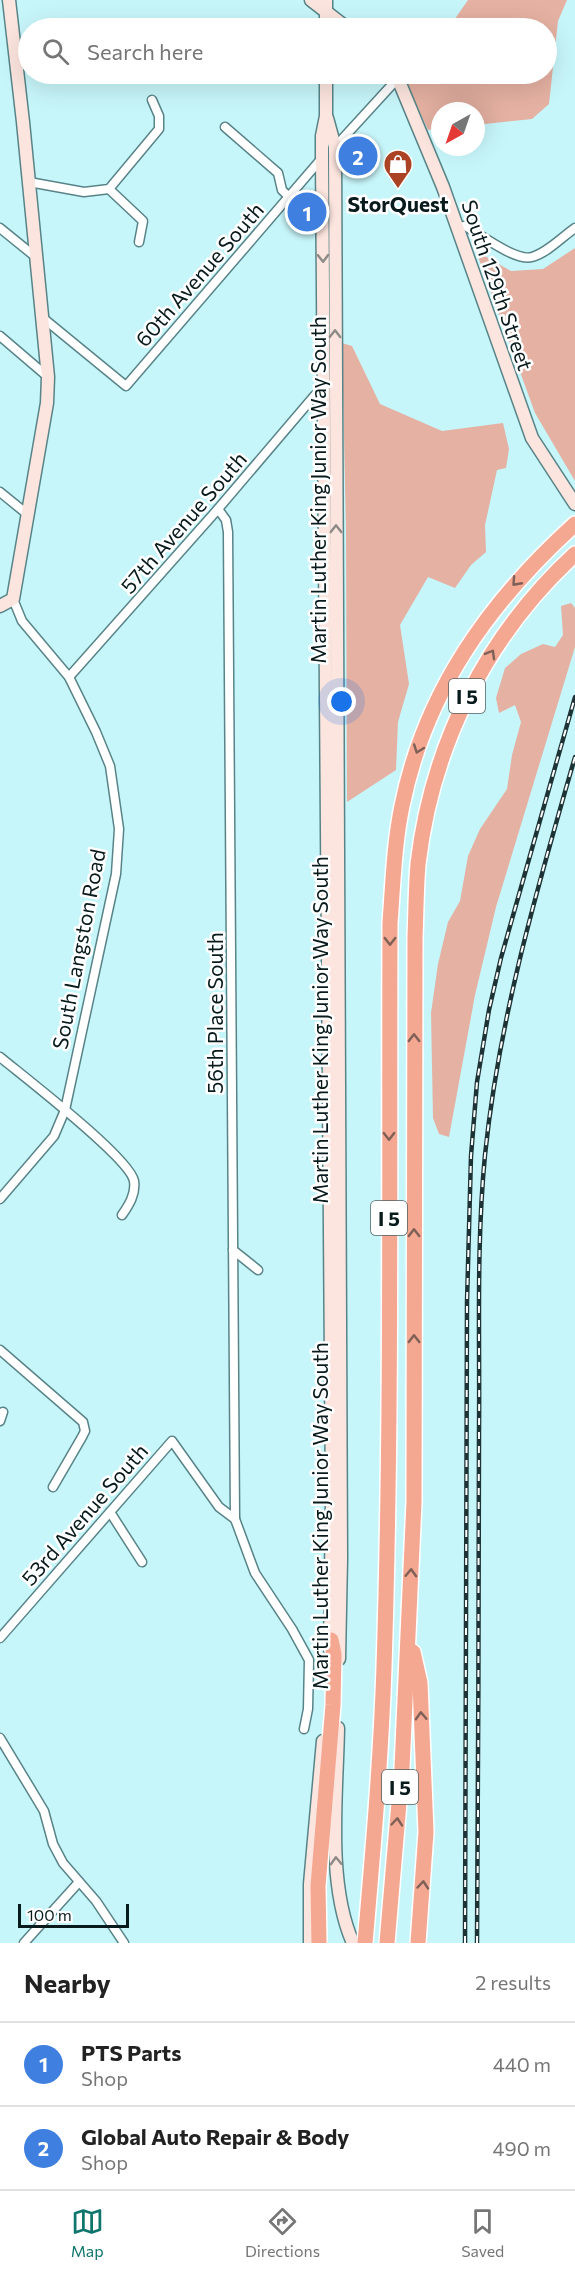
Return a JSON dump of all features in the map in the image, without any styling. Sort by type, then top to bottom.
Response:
[{"type":"highway","name":"I 5","points":[[365,1943],[384,1668],[390,923],[395,851],[410,772],[437,698],[486,618],[541,555],[575,524]]},
{"type":"highway","name":"I 5","points":[[387,1943],[402,1768],[414,1490],[415,937],[418,866],[434,779],[453,726],[470,690],[514,620],[550,578],[575,555]]},
{"type":"highway","points":[[409,1631],[420,1683],[426,1832],[418,1943]]},
{"type":"highway","points":[[319,1943],[318,1886],[333,1705],[334,1654],[331,1640]]},
{"type":"main road","points":[[9,0],[18,82]]},
{"type":"main road","points":[[311,0],[326,6],[337,18]]},
{"type":"main road","points":[[0,606],[13,599],[46,403],[48,377],[18,84]]},
{"type":"main road","name":"Martin Luther King Junior Way South","points":[[310,1943],[310,1884],[314,1826],[331,1640],[332,1499],[322,158],[326,84]]},
{"type":"main road","name":"South 129th Street","points":[[401,84],[458,227],[532,438],[575,504]]},
{"type":"main road","name":"Martin Luther King Junior Way South","points":[[326,116],[334,147],[341,1547],[335,1860],[337,1888],[344,1919],[353,1943]]},
{"type":"street","points":[[334,147],[389,84]]},
{"type":"street","points":[[29,182],[84,192],[109,189],[159,129],[159,116],[152,100]]},
{"type":"street","points":[[225,126],[278,173],[282,190],[289,197]]},
{"type":"street","name":"60th Avenue South","points":[[43,318],[126,386],[322,158]]},
{"type":"street","points":[[109,189],[143,221],[140,242]]},
{"type":"street","points":[[458,227],[465,226],[515,255],[531,258],[575,228]]},
{"type":"street","points":[[0,228],[37,258]]},
{"type":"street","points":[[0,336],[48,377]]},
{"type":"street","name":"57th Avenue South","points":[[69,677],[315,396],[324,393]]},
{"type":"street","points":[[0,492],[27,514]]},
{"type":"street","name":"56th Place South","points":[[218,509],[226,520],[228,532],[235,1519]]},
{"type":"street","name":"South Langston Road","points":[[0,1199],[54,1136],[65,1110],[116,874],[119,829],[110,766],[69,677],[22,621],[13,599]]},
{"type":"street","points":[[0,1057],[98,1137],[131,1172],[134,1180],[131,1202],[122,1215]]},
{"type":"street","points":[[233,1250],[258,1270]]},
{"type":"street","points":[[0,1350],[83,1422],[85,1431],[52,1487]]},
{"type":"street","points":[[0,1421],[3,1412]]},
{"type":"street","name":"53rd Avenue South","points":[[0,1638],[172,1441],[219,1507],[235,1519]]},
{"type":"street","points":[[110,1512],[142,1562]]},
{"type":"street","points":[[235,1519],[255,1573],[292,1629],[309,1660],[308,1709],[304,1729]]},
{"type":"street","points":[[0,1738],[44,1811],[58,1855],[96,1901],[124,1943]]},
{"type":"street","points":[[24,1943],[79,1882]]},
{"type":"shaded area","points":[[468,0],[567,0],[558,21],[557,30],[557,18],[456,18]]},
{"type":"shaded area","points":[[407,84],[551,84],[549,104],[532,119],[485,124],[485,102],[431,102],[431,130],[428,130]]},
{"type":"shaded area","points":[[575,248],[575,481],[535,413],[476,251],[511,271],[543,269]]},
{"type":"shaded area","points":[[342,343],[352,346],[380,404],[442,431],[503,423],[509,449],[506,468],[497,470],[485,525],[486,552],[471,565],[455,588],[428,577],[400,625],[409,684],[398,722],[396,770],[347,802],[346,531]]},
{"type":"shaded area","points":[[571,603],[575,608],[575,647],[496,907],[475,995],[449,1137],[439,1134],[433,1118],[431,1013],[438,964],[448,922],[460,901],[468,856],[480,829],[507,789],[512,755],[521,722],[515,705],[499,713],[496,698],[505,668],[521,654],[543,644],[555,647],[563,635],[561,606]]},
{"type":"railway","points":[[465,1943],[467,1302],[471,1156],[477,1082],[489,1010],[501,958],[575,697]]},
{"type":"railway","points":[[477,1943],[479,1294],[482,1190],[491,1104],[510,1004],[521,954],[575,757]]},
{"type":"place","name":"Global Auto Repair & Body","points":[[358,156]]},
{"type":"place","name":"StorQuest","points":[[398,190]]},
{"type":"place","name":"PTS Parts","points":[[307,212]]}]
